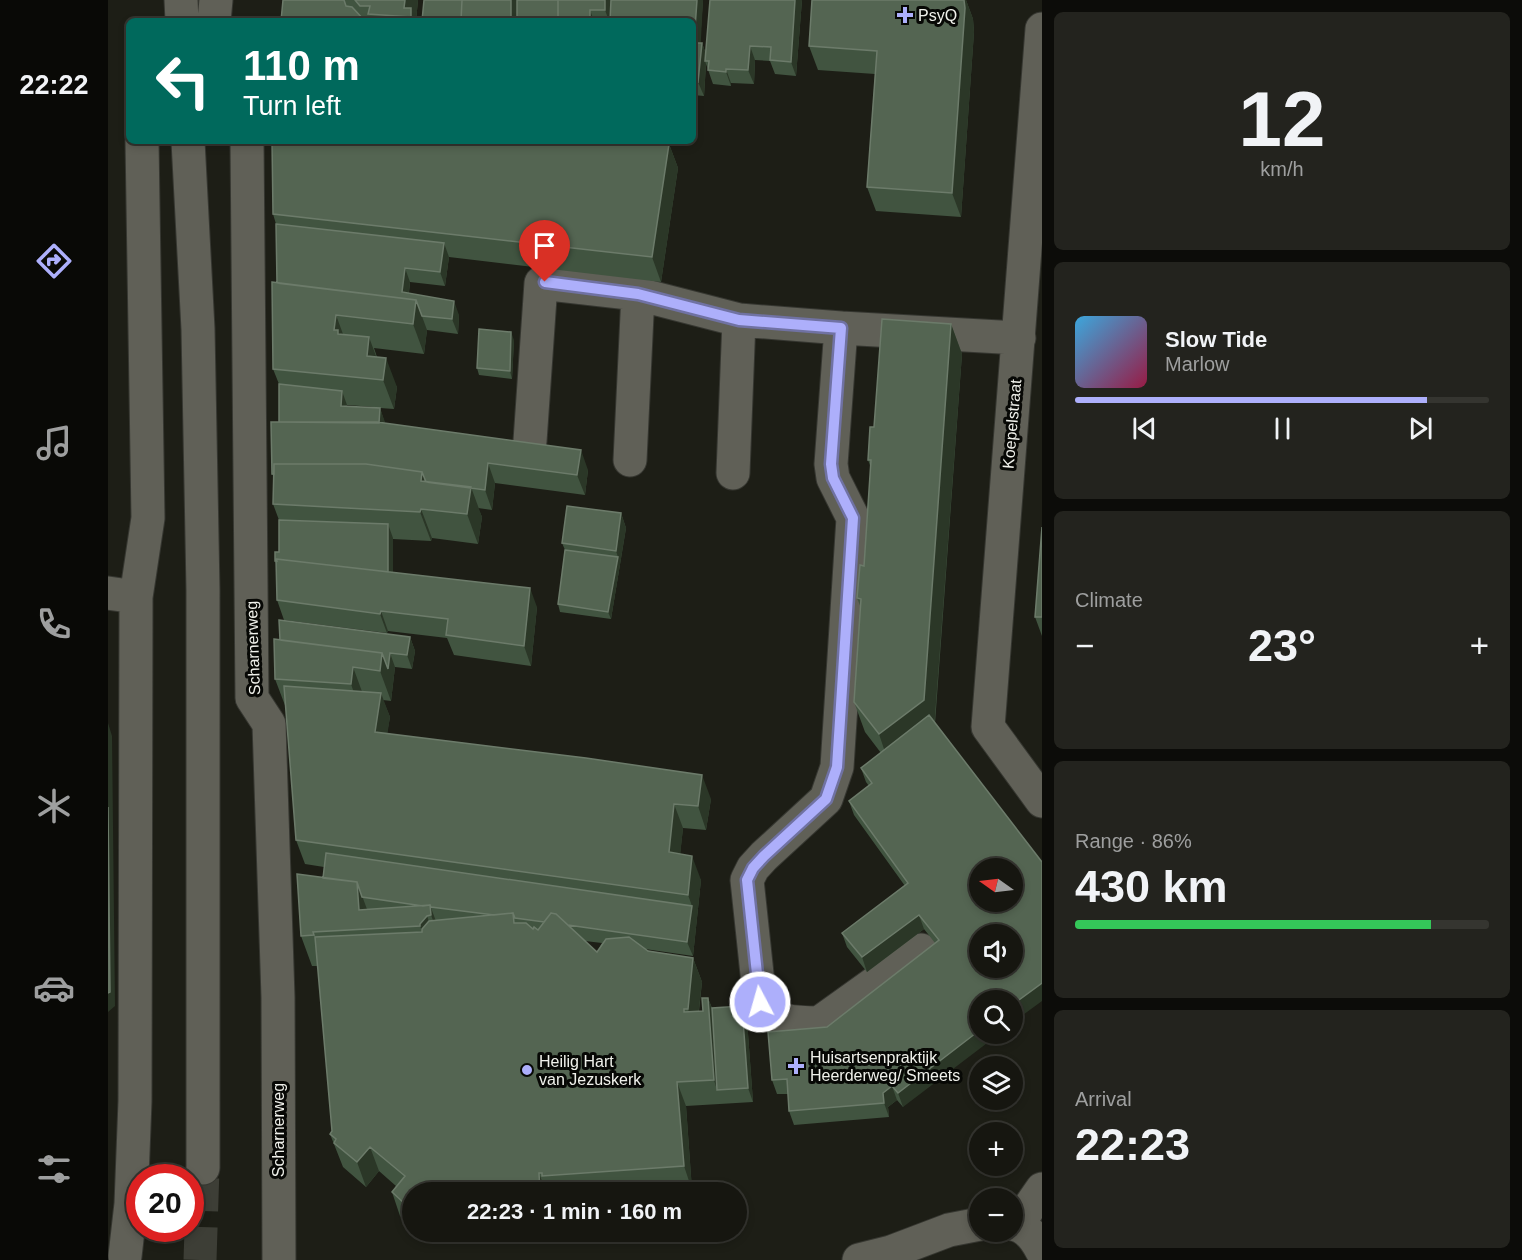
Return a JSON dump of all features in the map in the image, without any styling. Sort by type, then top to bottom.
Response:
[{"type":"street","points":[[181,0],[182,18]]},
{"type":"street","points":[[214,18],[216,0]]},
{"type":"street","name":"Koepelstraat","points":[[1042,29],[988,727],[1042,801]]},
{"type":"street","points":[[126,1256],[119,1201],[136,1089],[122,595],[148,518],[141,144]]},
{"type":"street","points":[[188,144],[198,329],[203,602],[203,1164]]},
{"type":"street","points":[[198,329],[208,144]]},
{"type":"street","name":"Scharnerweg","points":[[247,144],[252,698],[268,724],[278,997],[279,1260]]},
{"type":"street","points":[[530,441],[542,283],[638,294],[739,320],[1019,338]]},
{"type":"street","points":[[630,459],[638,294]]},
{"type":"street","points":[[733,473],[739,320]]},
{"type":"street","points":[[841,328],[831,464],[833,478],[853,518],[837,767],[826,799],[764,856],[753,868],[747,880],[760,1002],[771,1015],[781,1019],[819,1023],[921,950]]},
{"type":"street","points":[[1023,1214],[1042,1189]]},
{"type":"street","points":[[859,1260],[891,1252],[949,1230],[969,1226]]},
{"type":"street","points":[[1023,1230],[1030,1234],[1042,1251]]},
{"type":"building","points":[[283,0],[344,0],[346,6],[352,7],[362,18],[281,18]]},
{"type":"building","points":[[355,0],[405,0],[404,8],[411,8],[411,17],[368,14],[370,6],[360,6]]},
{"type":"building","points":[[424,0],[462,0],[461,18],[422,18]]},
{"type":"building","points":[[462,0],[511,0],[511,18],[461,18]]},
{"type":"building","points":[[517,0],[558,0],[558,18],[517,18]]},
{"type":"building","points":[[558,0],[605,0],[605,10],[590,10],[590,18],[558,18]]},
{"type":"building","points":[[611,0],[697,0],[696,18],[610,18]]},
{"type":"building","points":[[710,0],[795,0],[791,62],[770,60],[771,47],[750,46],[748,70],[726,69],[726,72],[708,70],[709,61],[705,61]]},
{"type":"building","points":[[812,0],[964,0],[952,193],[867,187],[877,51],[809,46]]},
{"type":"building","points":[[696,43],[702,43],[698,82],[696,82]]},
{"type":"building","points":[[272,144],[669,144],[652,257],[273,214]]},
{"type":"building","points":[[276,224],[444,243],[440,272],[405,268],[402,292],[454,301],[452,319],[422,316],[416,300],[277,283]]},
{"type":"building","points":[[272,282],[416,300],[413,324],[336,315],[334,330],[338,330],[338,334],[369,337],[367,356],[386,358],[383,380],[273,369]]},
{"type":"building","points":[[882,319],[951,324],[924,700],[879,734],[854,702],[861,599],[857,598],[860,565],[864,566],[871,460],[868,460],[870,427],[874,427]]},
{"type":"building","points":[[479,329],[511,332],[510,371],[477,368]]},
{"type":"building","points":[[279,384],[342,391],[341,406],[380,408],[379,423],[279,422]]},
{"type":"building","points":[[271,422],[377,422],[581,450],[577,475],[488,463],[485,490],[426,482],[422,472],[366,464],[274,464],[274,474],[272,474]]},
{"type":"building","points":[[274,464],[366,464],[422,472],[421,481],[471,487],[467,514],[421,509],[420,512],[273,504]]},
{"type":"building","points":[[567,506],[621,513],[616,551],[562,543]]},
{"type":"building","points":[[279,520],[388,524],[388,572],[276,559],[275,561],[275,552],[279,552]]},
{"type":"building","points":[[1042,527],[1042,617],[1035,617]]},
{"type":"building","points":[[565,550],[618,557],[608,612],[558,604]]},
{"type":"building","points":[[276,559],[530,588],[524,646],[446,635],[448,619],[381,611],[380,614],[277,600]]},
{"type":"building","points":[[279,620],[410,637],[407,655],[390,653],[388,669],[382,653],[280,640]]},
{"type":"building","points":[[274,639],[382,653],[380,671],[353,667],[351,684],[275,679]]},
{"type":"building","points":[[284,686],[381,693],[375,732],[702,775],[698,806],[674,804],[669,852],[692,856],[688,895],[296,840]]},
{"type":"building","points":[[929,715],[1042,862],[1042,983],[1023,997],[1023,990],[969,990],[969,1038],[898,1093],[892,1086],[883,1093],[884,1103],[789,1111],[787,1079],[772,1080],[768,1032],[827,1027],[939,940],[919,915],[862,957],[842,933],[908,883],[849,801],[872,783],[861,768]]},
{"type":"building","points":[[108,807],[110,992],[108,993]]},
{"type":"building","points":[[326,853],[692,906],[687,942],[568,925],[556,914],[551,913],[544,922],[515,918],[513,913],[494,915],[362,897],[357,882],[323,878]]},
{"type":"building","points":[[297,874],[357,882],[359,910],[430,905],[431,915],[427,916],[420,926],[313,932],[314,935],[301,936]]},
{"type":"building","name":"Heilig Hart van Jezuskerk","points":[[513,913],[514,923],[526,923],[538,930],[551,913],[556,914],[597,952],[606,939],[629,937],[648,951],[693,958],[688,1009],[684,1009],[684,1012],[703,1011],[702,998],[708,998],[714,1080],[677,1082],[684,1166],[542,1176],[542,1173],[539,1173],[539,1182],[402,1182],[402,1201],[392,1192],[405,1176],[370,1147],[357,1162],[334,1143],[336,1139],[330,1134],[332,1131],[315,937],[422,932],[429,921]]},
{"type":"building","points":[[742,1006],[748,1088],[717,1090],[712,1008]]},
{"type":"tunnel","points":[[200,1260],[201,1242]]},
{"type":"place","name":"PsyQ","points":[[905,15]]},
{"type":"place","name":"Huisartsenpraktijk Heerderweg/ Smeets","points":[[796,1066]]},
{"type":"place","name":"Heilig Hart van Jezuskerk","points":[[527,1070]]},
{"type":"route","points":[[545,282],[638,294],[739,320],[841,328],[831,472],[853,518],[837,767],[826,799],[764,856],[753,868],[747,880],[760,1002]]}]
